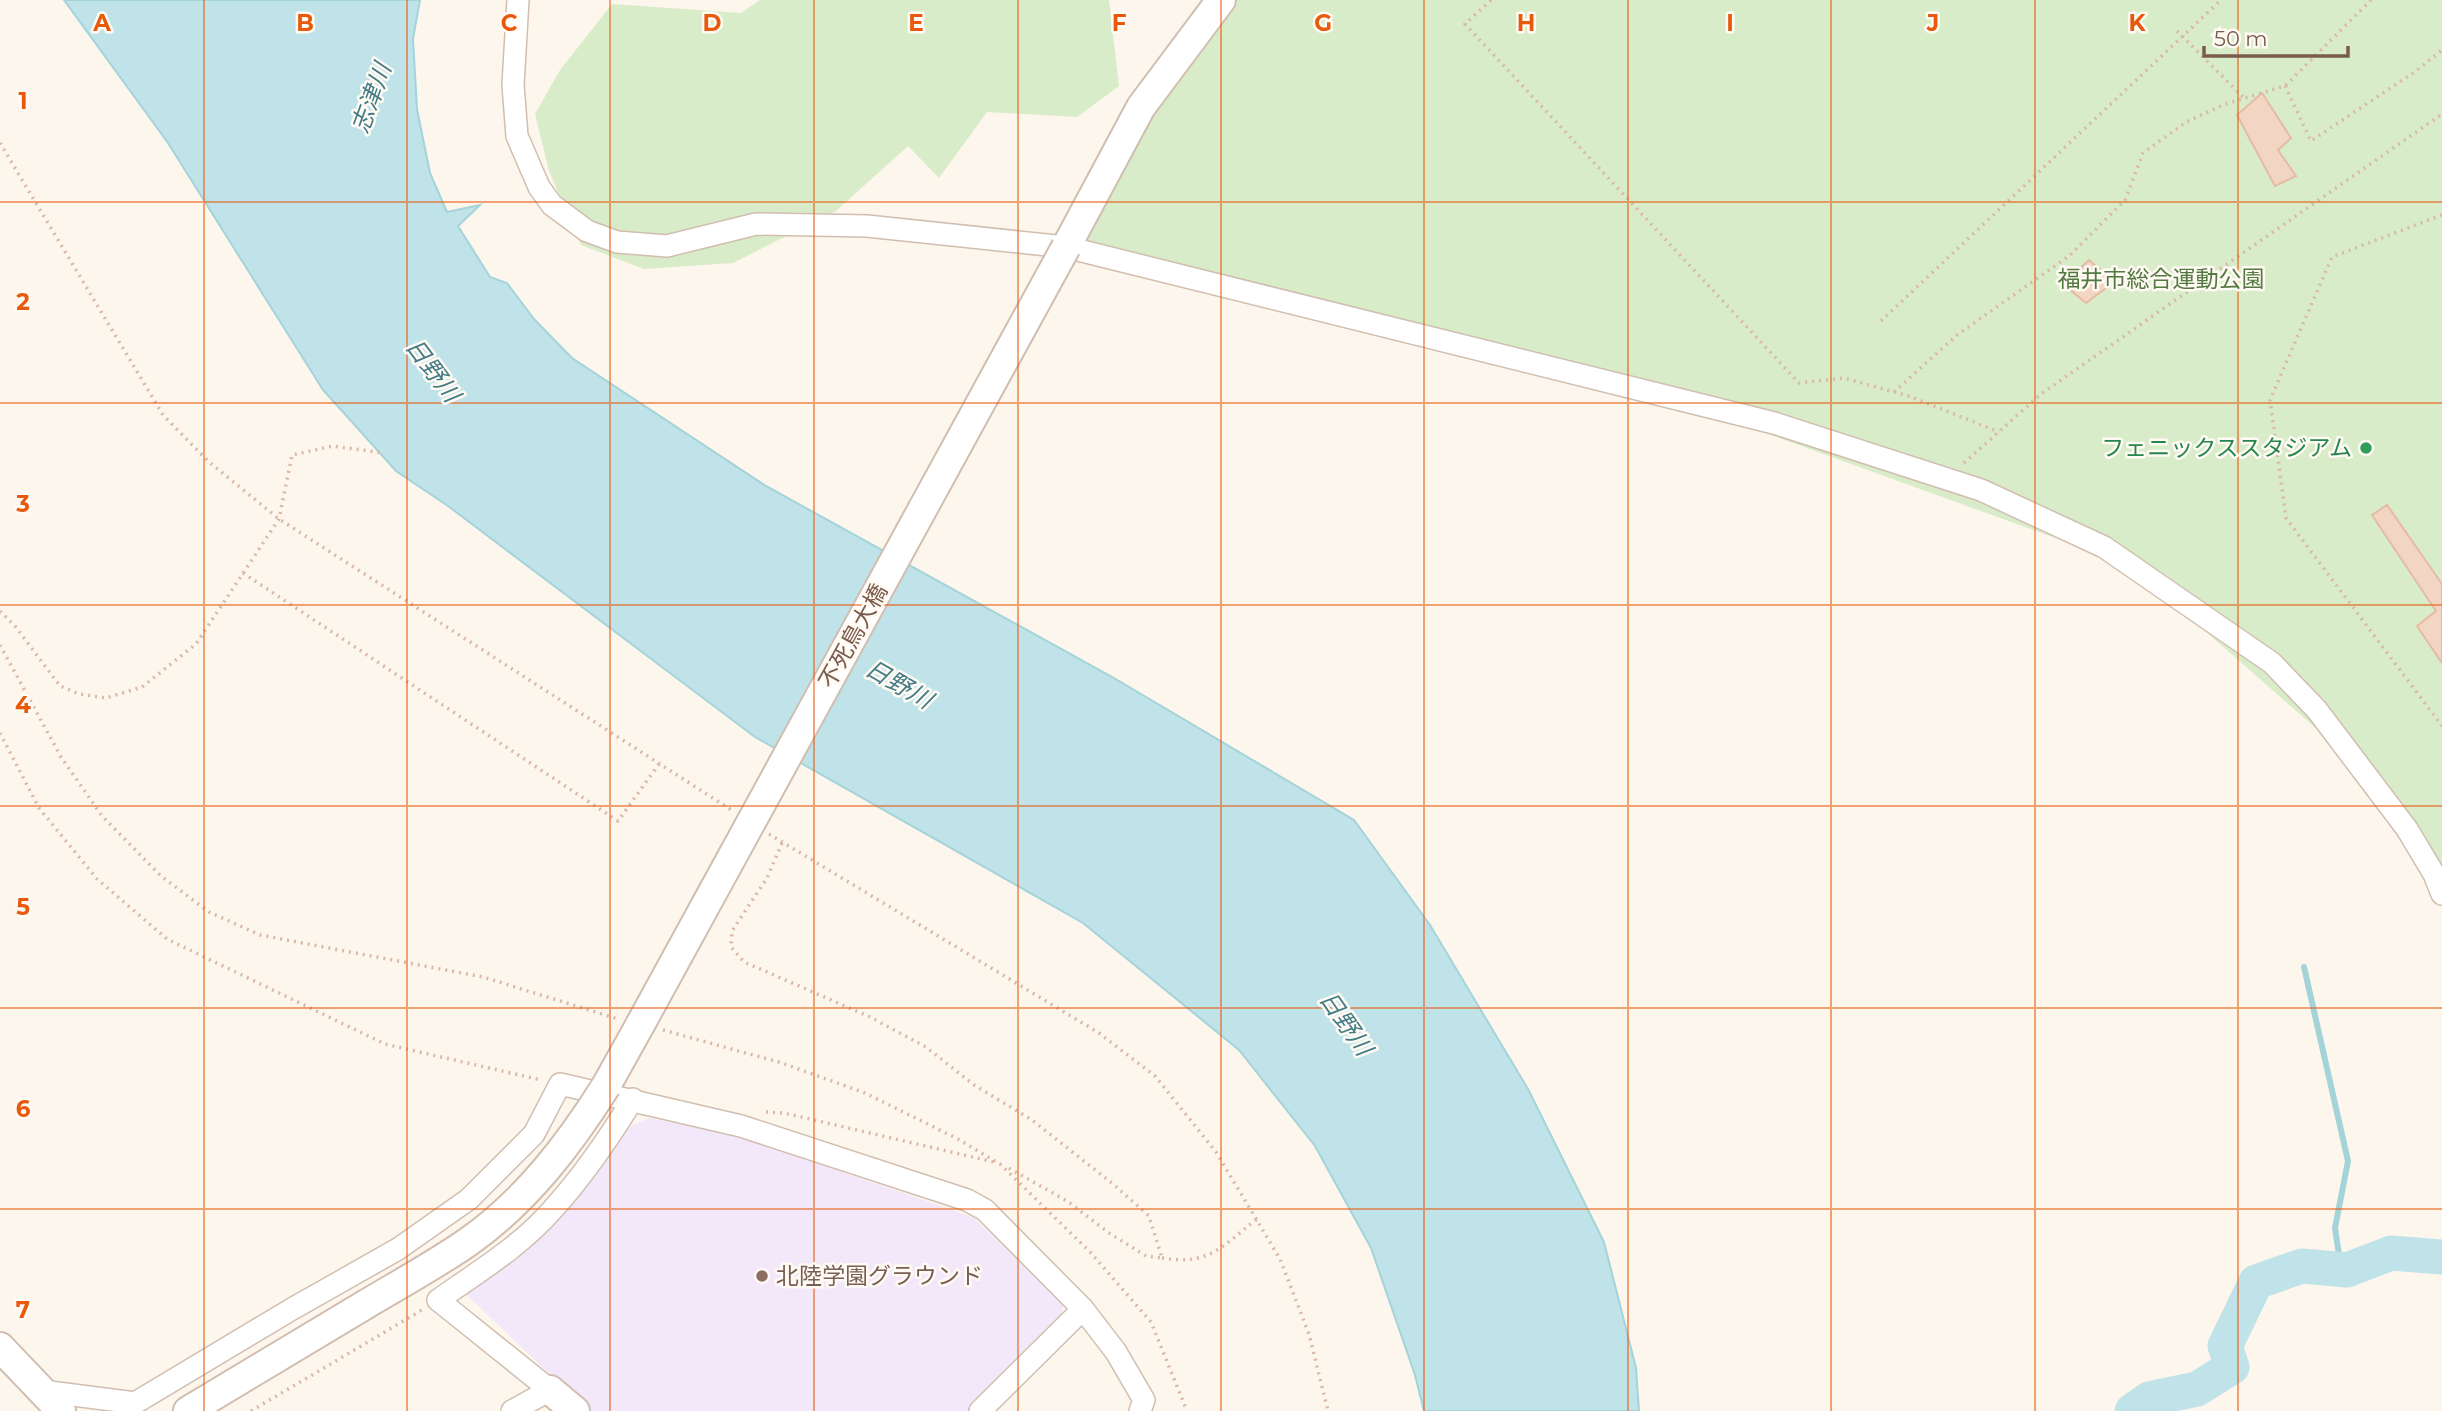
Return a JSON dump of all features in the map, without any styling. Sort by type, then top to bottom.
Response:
[{"type":"street","points":[[518,0],[513,85],[517,136],[539,187],[552,205],[587,231],[617,242],[667,246],[755,224],[867,226],[1066,247],[1774,423],[1981,489],[2104,547],[2272,663],[2318,710],[2407,829],[2434,874],[2442,894]]},
{"type":"street","name":"不死鳥大橋","points":[[188,1411],[469,1241],[534,1183],[587,1117],[640,1025],[1141,107],[1222,0]]},
{"type":"street","points":[[42,1391],[135,1403],[292,1308],[398,1249],[469,1199],[534,1134],[561,1084],[741,1126],[967,1200],[985,1210],[1083,1308],[1116,1352],[1144,1400],[1140,1411]]},
{"type":"street","points":[[575,1411],[438,1300],[506,1253],[552,1211],[600,1151],[633,1100]]},
{"type":"street","points":[[981,1411],[1083,1308]]},
{"type":"street","points":[[0,1347],[61,1411]]},
{"type":"street","points":[[512,1411],[550,1390]]},
{"type":"path","points":[[1491,0],[1465,24],[1799,383],[1844,378],[1894,392],[1999,432]]},
{"type":"path","points":[[1881,321],[2221,0]]},
{"type":"path","points":[[1894,392],[1957,335],[2069,256],[2125,200],[2143,153],[2186,122],[2225,104],[2285,86],[2371,0]]},
{"type":"path","points":[[2177,31],[2244,98]]},
{"type":"path","points":[[2285,86],[2311,141],[2416,71],[2442,50]]},
{"type":"path","points":[[1947,479],[2041,394],[2442,114]]},
{"type":"path","points":[[0,143],[163,415],[209,461],[279,519],[737,814]]},
{"type":"path","points":[[2442,215],[2332,257],[2270,400],[2286,518],[2442,726]]},
{"type":"path","points":[[0,611],[15,626],[60,686],[79,694],[106,698],[142,687],[196,644],[279,519],[292,455],[333,446],[383,453]]},
{"type":"path","points":[[243,573],[618,821],[659,764]]},
{"type":"path","points":[[0,645],[61,757],[102,816],[161,876],[209,912],[260,934],[483,976],[640,1025]]},
{"type":"path","points":[[0,733],[39,808],[97,879],[167,939],[385,1044],[561,1084]]},
{"type":"path","points":[[759,828],[1099,1033],[1155,1076],[1216,1152],[1280,1259],[1309,1334],[1328,1411]]},
{"type":"path","points":[[782,843],[767,878],[732,931],[731,947],[744,962],[870,1017],[926,1047],[974,1085],[1032,1120],[1149,1216],[1162,1258]]},
{"type":"path","points":[[741,1126],[752,1110],[784,1113],[1000,1164],[1068,1201],[1109,1233],[1146,1256],[1184,1262],[1208,1257],[1257,1219]]},
{"type":"path","points":[[251,1411],[438,1300]]},
{"type":"shaded area","name":"北陸学園グラウンド","points":[[649,1118],[734,1135],[973,1217],[1063,1304],[1061,1322],[972,1411],[588,1411],[465,1293],[516,1258],[558,1215],[627,1128]]},
{"type":"green space","points":[[760,0],[1109,0],[1119,86],[1077,117],[987,112],[939,178],[908,146],[836,211],[733,263],[644,269],[581,245],[549,171],[535,114],[560,70],[612,4],[741,13]]},
{"type":"green space","name":"福井市総合運動公園","points":[[1227,0],[2442,0],[2442,905],[2361,768],[2130,565],[1666,397],[1066,247]]},
{"type":"water","points":[[64,0],[420,0],[413,39],[417,109],[430,173],[447,212],[480,205],[458,226],[490,277],[507,283],[534,319],[572,358],[766,486],[1114,678],[1354,820],[1430,925],[1528,1089],[1604,1242],[1636,1368],[1639,1411],[1424,1411],[1415,1375],[1371,1248],[1315,1146],[1239,1050],[1083,923],[755,737],[448,506],[396,471],[323,390],[168,143]]},
{"type":"building","points":[[2262,93],[2291,138],[2278,150],[2296,176],[2275,186],[2237,115]]},
{"type":"building","points":[[2089,260],[2114,282],[2086,303],[2063,284]]},
{"type":"building","points":[[2387,505],[2442,584],[2442,663],[2417,626],[2436,611],[2372,515]]},
{"type":"waterway","points":[[2304,967],[2348,1161],[2335,1228],[2339,1255],[2347,1270]]},
{"type":"waterway","points":[[2132,1411],[2149,1399],[2197,1389],[2232,1367],[2225,1346],[2256,1282],[2302,1266],[2347,1270],[2391,1253],[2442,1257]]},
{"type":"place","name":"フェニックススタジアム","points":[[2366,448]]},
{"type":"place","name":"北陸学園グラウンド","points":[[762,1276]]},
{"type":"water label","name":"志津川","points":[[371,98]]},
{"type":"water label","name":"日野川","points":[[433,370]]},
{"type":"water label","name":"日野川","points":[[899,684]]},
{"type":"water label","name":"日野川","points":[[1346,1023]]}]
